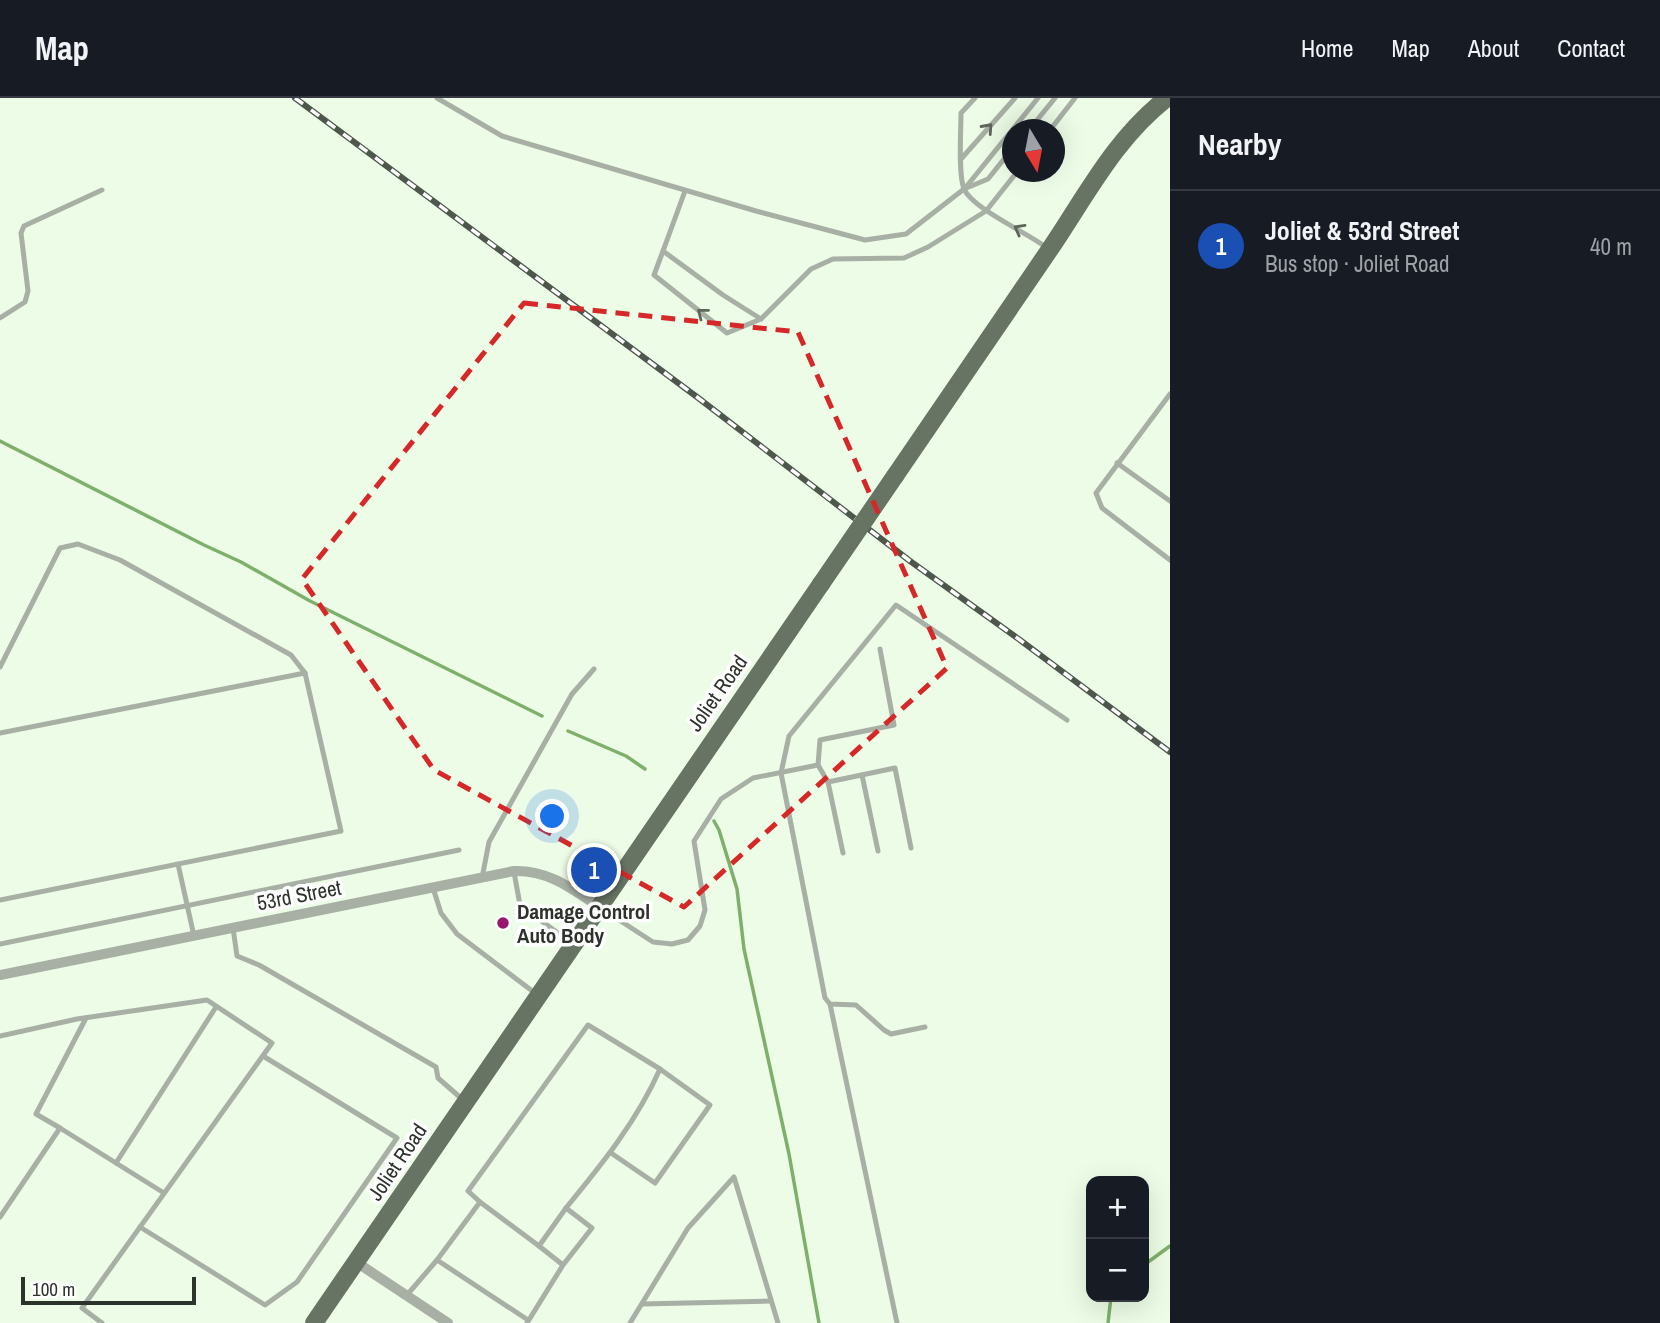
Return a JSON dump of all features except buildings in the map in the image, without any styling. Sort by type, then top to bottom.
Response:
[{"type":"main road","name":"Joliet Road","points":[[314,1323],[895,476],[1106,162],[1130,132],[1167,98]]},
{"type":"street","name":"53rd Street","points":[[0,975],[514,871],[527,871],[555,878],[598,906]]},
{"type":"street","points":[[356,1262],[448,1323]]},
{"type":"lane","points":[[438,98],[502,136],[685,191],[864,240],[906,234],[964,189],[1038,98]]},
{"type":"lane","points":[[975,98],[961,113],[964,189],[986,211],[1032,237],[1049,250]]},
{"type":"lane","points":[[961,159],[1015,98]]},
{"type":"lane","points":[[1038,119],[1055,98]]},
{"type":"lane","points":[[1059,119],[1075,98]]},
{"type":"lane","points":[[964,189],[988,178],[1002,162]]},
{"type":"lane","points":[[685,191],[654,275],[727,333],[761,319],[811,269],[833,259],[904,258],[928,247],[986,211],[1009,182]]},
{"type":"lane","points":[[0,318],[25,302],[28,291],[21,233],[24,226],[102,190]]},
{"type":"lane","points":[[663,251],[761,319]]},
{"type":"lane","points":[[1170,394],[1096,493],[1102,508],[1170,560]]},
{"type":"lane","points":[[1117,463],[1170,501]]},
{"type":"lane","points":[[0,667],[60,548],[78,544],[120,560],[291,655],[305,673],[341,831],[0,900]]},
{"type":"lane","points":[[897,1323],[830,1004],[825,998],[781,773],[789,736],[896,605],[1068,720]]},
{"type":"lane","points":[[843,853],[828,782],[818,765],[820,740],[894,725],[880,649]]},
{"type":"lane","points":[[482,878],[489,842],[572,694],[594,669]]},
{"type":"lane","points":[[0,733],[305,673]]},
{"type":"lane","points":[[598,906],[653,942],[672,944],[688,940],[700,926],[705,910],[694,841],[721,799],[753,778],[818,765]]},
{"type":"lane","points":[[828,782],[895,768],[911,848]]},
{"type":"lane","points":[[862,775],[878,851]]},
{"type":"lane","points":[[0,944],[459,850]]},
{"type":"lane","points":[[178,864],[194,936]]},
{"type":"lane","points":[[514,871],[520,905],[572,944]]},
{"type":"lane","points":[[433,888],[441,913],[457,934],[538,995]]},
{"type":"lane","points":[[233,928],[237,956],[258,965],[436,1067],[438,1078],[465,1101]]},
{"type":"lane","points":[[0,1036],[86,1018],[207,1000],[272,1043],[82,1308],[102,1323]]},
{"type":"lane","points":[[830,1004],[856,1005],[891,1034],[925,1027]]},
{"type":"lane","points":[[116,1163],[216,1007]]},
{"type":"lane","points":[[86,1018],[36,1114],[164,1193]]},
{"type":"lane","points":[[563,1265],[468,1191],[588,1025],[660,1069],[710,1105],[655,1183],[611,1153]]},
{"type":"lane","points":[[140,1227],[265,1305],[297,1282],[397,1138],[263,1056]]},
{"type":"lane","points":[[539,1246],[611,1153],[648,1096],[660,1069]]},
{"type":"lane","points":[[0,1217],[60,1128]]},
{"type":"lane","points":[[630,1323],[688,1228],[734,1177],[778,1323]]},
{"type":"lane","points":[[407,1295],[480,1202]]},
{"type":"lane","points":[[437,1260],[527,1321],[563,1265],[592,1228],[566,1208]]},
{"type":"lane","points":[[642,1304],[771,1301]]},
{"type":"highlighted area","points":[[524,303],[798,332],[947,668],[684,907],[434,770],[302,579]]},
{"type":"waterway","points":[[0,441],[241,562],[310,601],[542,716]]},
{"type":"waterway","points":[[568,731],[626,756],[645,769]]},
{"type":"waterway","points":[[714,821],[737,889],[744,949],[789,1154],[819,1323]]},
{"type":"waterway","points":[[1149,1261],[1170,1246]]},
{"type":"waterway","points":[[1108,1323],[1110,1302]]},
{"type":"railway","points":[[295,98],[697,397],[910,561],[1170,752]]},
{"type":"place","name":"Joliet & 53rd Street","points":[[594,870]]},
{"type":"place","name":"Damage Control Auto Body","points":[[503,923]]}]
